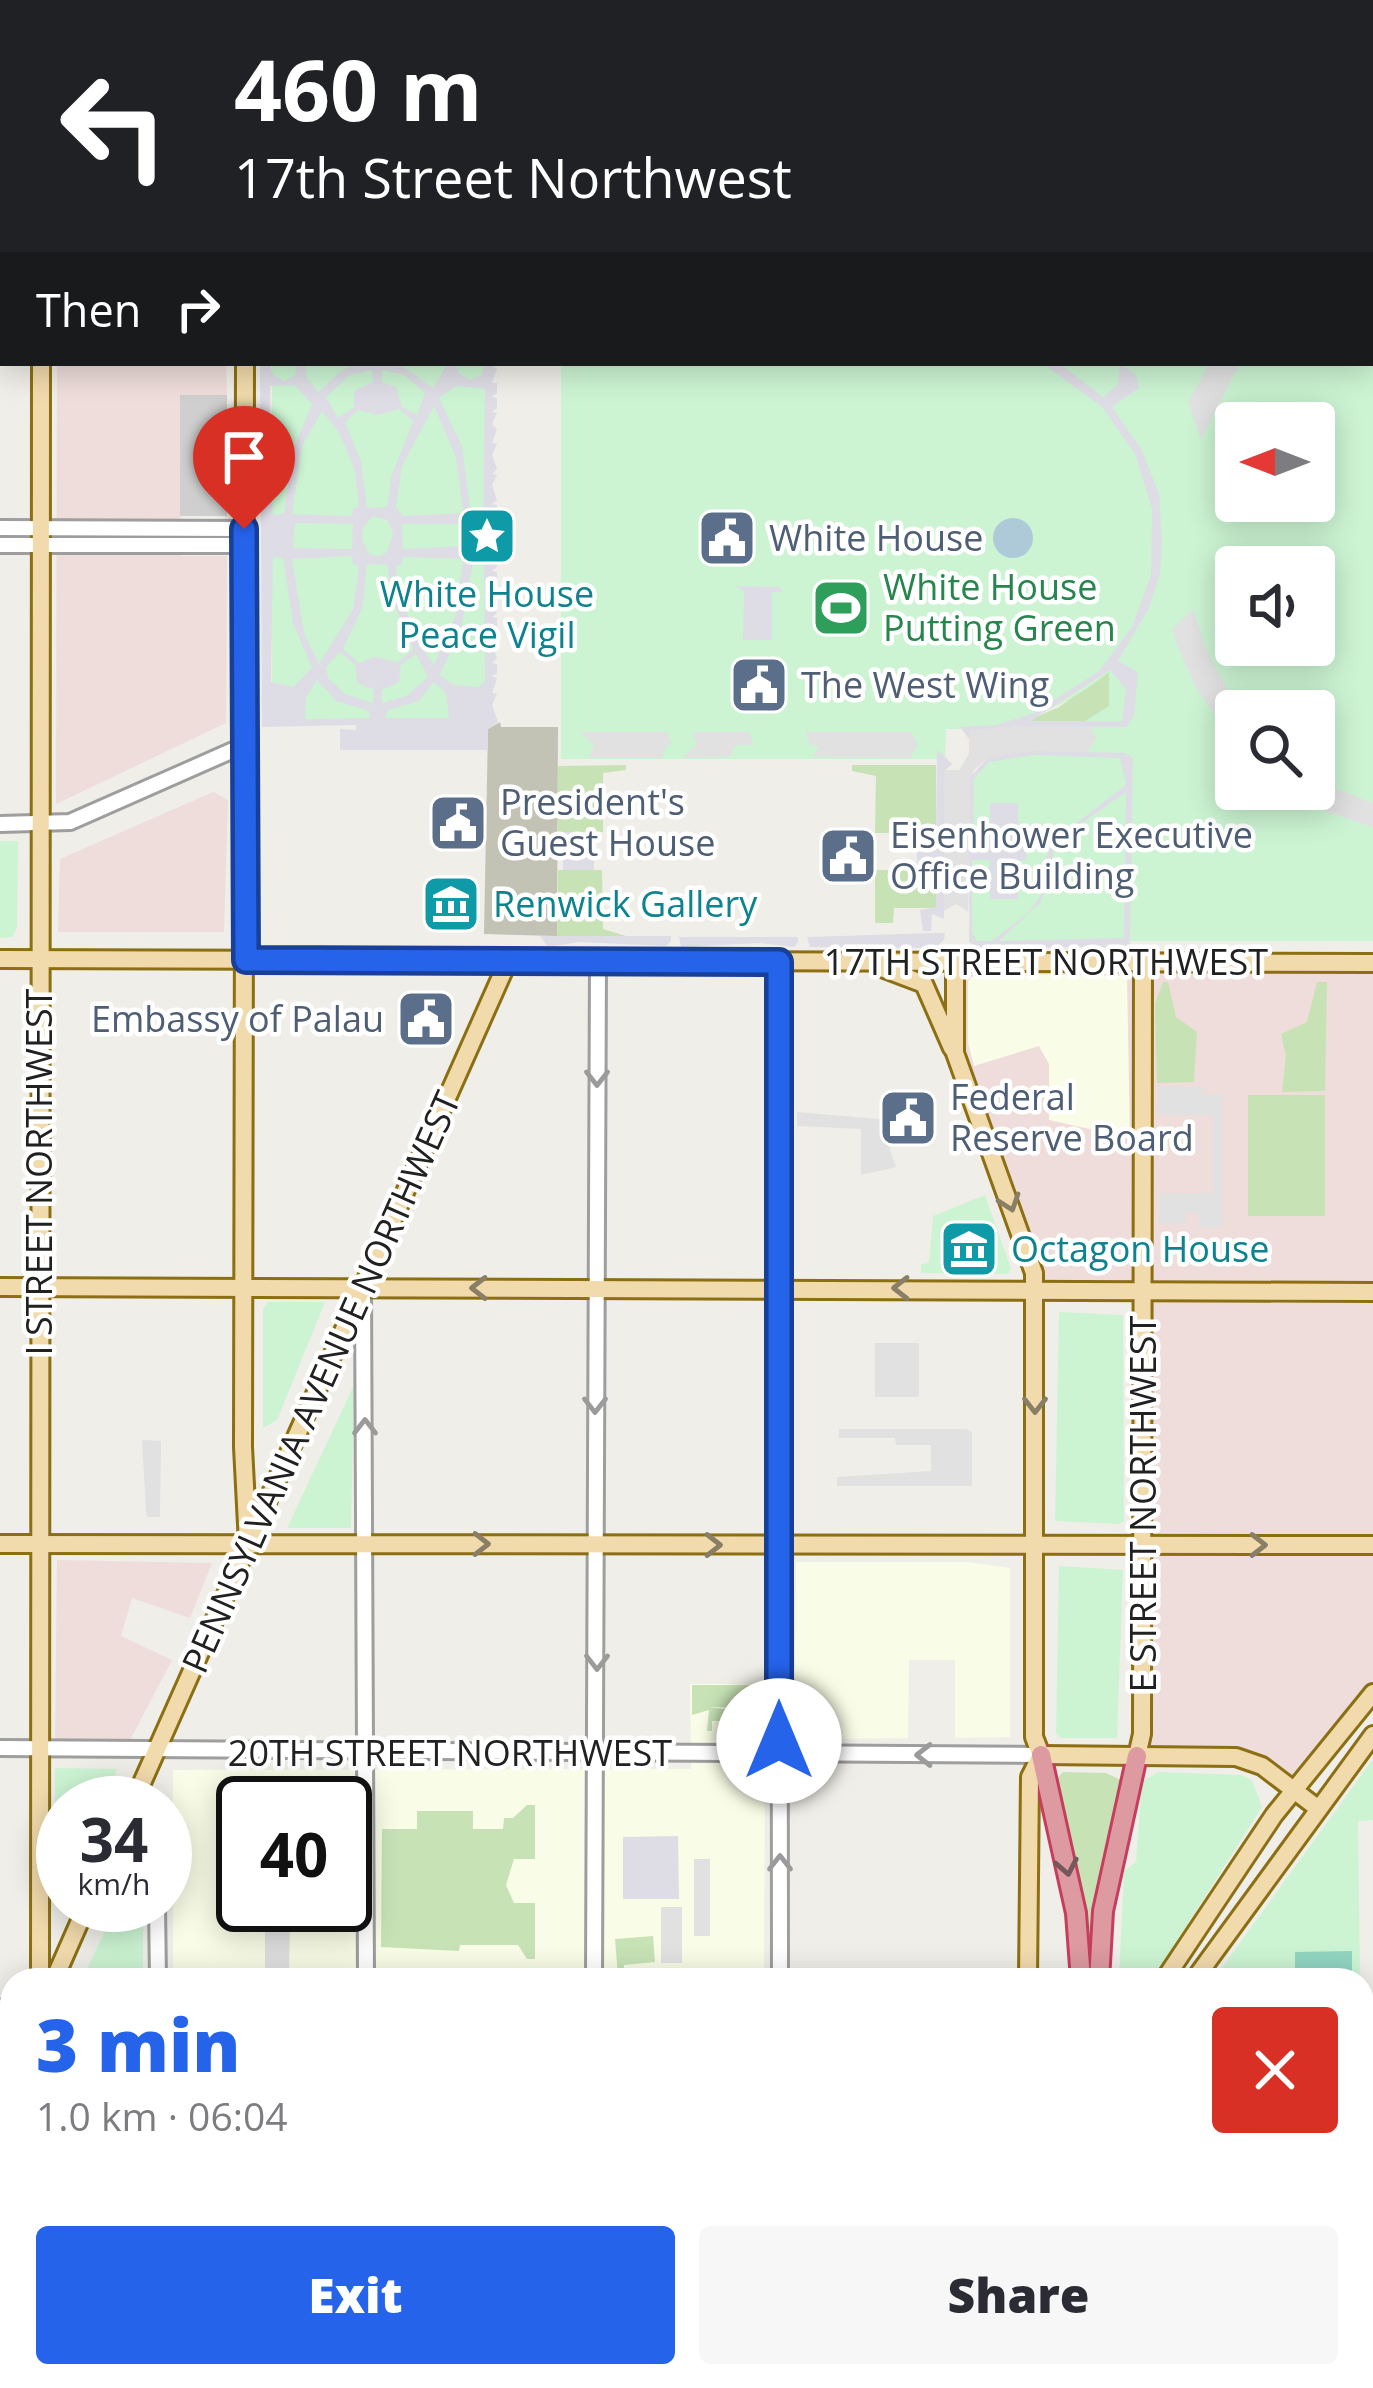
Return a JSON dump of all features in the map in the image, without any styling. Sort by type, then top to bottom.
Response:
[{"type":"highway","points":[[1041,1755],[1076,1913],[1080,1968]]},
{"type":"highway","points":[[1100,1968],[1106,1896],[1137,1756]]},
{"type":"main road","name":"I STREET NORTHWEST","points":[[40,1968],[41,366]]},
{"type":"main road","points":[[244,366],[248,1544]]},
{"type":"main road","name":"17TH STREET NORTHWEST","points":[[0,959],[1373,963]]},
{"type":"main road","name":"PENNSYLVANIA AVENUE NORTHWEST","points":[[145,1776],[508,961]]},
{"type":"main road","points":[[861,962],[924,984],[955,1053],[1032,1264],[1034,1737],[1041,1755],[1030,1777],[1028,1968]]},
{"type":"main road","points":[[955,962],[955,1053]]},
{"type":"main road","name":"E STREET NORTHWEST","points":[[1137,1756],[1142,1734],[1143,962]]},
{"type":"main road","points":[[0,1287],[1373,1292]]},
{"type":"main road","points":[[0,1544],[1373,1545]]},
{"type":"main road","points":[[1172,1968],[1294,1789],[1373,1693]]},
{"type":"main road","points":[[1202,1968],[1373,1735]]},
{"type":"main road","name":"20TH STREET NORTHWEST","points":[[1041,1755],[1236,1757],[1262,1766],[1316,1807]]},
{"type":"main road","points":[[58,1968],[75,1932]]},
{"type":"street","points":[[0,528],[42,537]]},
{"type":"street","points":[[0,545],[42,537],[244,537]]},
{"type":"street","points":[[0,824],[70,822],[247,744]]},
{"type":"street","points":[[594,1968],[598,961]]},
{"type":"street","points":[[779,962],[780,1968]]},
{"type":"street","points":[[363,1288],[366,1968]]},
{"type":"street","name":"20TH STREET NORTHWEST","points":[[0,1748],[1041,1755]]},
{"type":"street","points":[[158,1932],[158,1968]]},
{"type":"shaded area","points":[[57,366],[226,366],[227,395],[180,396],[181,556],[227,556],[226,723],[56,804]]},
{"type":"shaded area","points":[[260,366],[271,366],[273,375],[284,381],[295,376],[297,366],[305,366],[307,378],[318,392],[351,366],[402,366],[433,388],[446,366],[457,366],[459,374],[470,380],[482,375],[484,366],[493,366],[497,393],[492,397],[497,398],[497,408],[492,412],[497,413],[492,424],[497,429],[492,443],[497,444],[492,455],[497,469],[492,474],[497,475],[492,485],[497,500],[492,504],[497,505],[497,567],[492,571],[497,572],[497,582],[492,583],[497,587],[492,601],[497,613],[492,617],[497,618],[497,628],[492,629],[497,643],[492,644],[497,658],[492,663],[497,664],[497,674],[492,675],[497,679],[492,693],[497,694],[492,705],[498,722],[488,729],[488,750],[340,750],[340,729],[356,730],[356,725],[262,727]],"holes":[[[372,370],[373,382],[354,391],[354,407],[338,418],[326,397],[350,375]],[[382,370],[404,375],[425,393],[417,415],[402,407],[396,387],[382,382]],[[294,385],[312,404],[293,450],[284,513],[273,515],[271,477],[279,477],[279,468],[271,467],[270,386]],[[456,386],[485,389],[483,515],[471,514],[462,446],[439,398]],[[434,406],[456,457],[463,513],[403,516],[396,507],[402,466]],[[399,409],[413,421],[391,477],[387,507],[367,508],[361,461],[345,422],[358,410],[378,415]],[[322,411],[340,434],[355,471],[359,507],[353,508],[352,516],[292,514],[302,446]],[[373,516],[387,520],[393,533],[387,552],[369,554],[362,540],[363,527]],[[295,523],[353,524],[352,549],[293,548]],[[402,524],[462,524],[463,546],[403,549]],[[352,556],[353,564],[359,566],[353,609],[319,664],[304,633],[292,559]],[[273,557],[283,558],[293,623],[312,668],[293,687],[271,682]],[[403,557],[463,559],[455,617],[434,665],[419,644],[399,593],[396,565],[402,565]],[[474,557],[484,559],[485,681],[479,687],[453,685],[440,675],[461,628]],[[367,564],[388,565],[391,597],[413,649],[398,662],[374,657],[359,663],[343,649],[363,606]],[[340,652],[355,665],[357,683],[373,689],[373,703],[345,694],[328,678],[326,667]],[[416,654],[428,677],[406,696],[382,703],[382,690],[399,682],[401,665]],[[317,680],[336,701],[369,711],[370,718],[305,719],[306,698]],[[434,682],[446,693],[449,718],[385,718],[388,710],[419,701]]]},
{"type":"shaded area","points":[[1046,366],[1063,366],[1103,397],[1118,384],[1120,366],[1136,375],[1139,388],[1112,407],[1142,450],[1159,494],[1162,542],[1160,573],[1149,608],[1118,661],[1138,672],[1134,716],[1126,727],[1018,726],[970,731],[969,739],[960,727],[996,725],[1034,713],[1099,671],[1132,627],[1151,575],[1152,509],[1135,454],[1102,407]],"holes":[[[1110,670],[1126,689],[1122,721],[1031,721]]]},
{"type":"shaded area","points":[[1208,366],[1238,366],[1220,402],[1215,402],[1201,439],[1188,402]]},
{"type":"shaded area","points":[[180,395],[227,395],[227,516],[180,516]]},
{"type":"shaded area","points":[[735,586],[780,587],[782,592],[772,592],[772,640],[743,640],[744,591]]},
{"type":"shaded area","points":[[1193,609],[1207,651],[1228,690],[1215,690],[1215,715],[1195,686],[1172,628]]},
{"type":"shaded area","points":[[500,722],[501,727],[558,727],[557,936],[484,934],[488,729]]},
{"type":"shaded area","points":[[1090,726],[1096,738],[1088,752],[989,757],[973,771],[968,912],[956,904],[944,911],[944,770],[959,770],[969,754],[969,731]]},
{"type":"shaded area","points":[[580,732],[667,732],[672,745],[666,745],[662,758],[589,758],[594,745]]},
{"type":"shaded area","points":[[692,732],[749,732],[754,745],[736,745],[729,757],[683,758],[697,744]]},
{"type":"shaded area","points":[[806,732],[911,732],[918,745],[910,758],[813,757],[819,746],[810,745]]},
{"type":"shaded area","points":[[937,749],[952,764],[944,771],[944,919],[932,914],[931,931],[923,931],[920,910],[936,907],[936,871],[917,870],[917,833],[936,832]]},
{"type":"shaded area","points":[[1036,751],[1125,753],[1133,758],[1130,947],[977,948],[969,942],[970,777],[989,757]],"holes":[[[1033,755],[1120,758],[1126,785],[1054,840],[1045,860],[1040,897],[1028,913],[992,941],[977,941],[972,933],[972,860],[990,860],[990,899],[1018,899],[1018,861],[1026,860],[1026,843],[1018,842],[1018,803],[990,803],[990,841],[973,842],[974,779],[989,762]],[[1126,792],[1124,938],[999,941],[1041,902],[1057,841]]]},
{"type":"shaded area","points":[[1335,788],[1373,803],[1373,827],[1324,811],[1335,810]]},
{"type":"shaded area","points":[[213,792],[228,800],[224,932],[58,932],[60,859]]},
{"type":"shaded area","points":[[563,832],[594,832],[594,870],[563,870]]},
{"type":"shaded area","points":[[945,933],[935,948],[810,947],[807,937]]},
{"type":"shaded area","points":[[540,936],[671,936],[671,941],[666,946],[579,942],[548,947]]},
{"type":"shaded area","points":[[679,937],[798,937],[798,942],[794,947],[759,943],[681,947]]},
{"type":"shaded area","points":[[955,962],[1373,963],[1373,1693],[1295,1789],[1262,1766],[1137,1756],[1144,1289],[1035,1288],[954,1041]]},
{"type":"shaded area","points":[[976,973],[1127,976],[1130,1138],[1049,1120],[1049,1064],[1039,1046],[974,1066],[968,1043],[968,981]]},
{"type":"shaded area","points":[[1158,1086],[1203,1087],[1203,1094],[1223,1094],[1223,1227],[1199,1227],[1198,1213],[1186,1213],[1186,1224],[1159,1224],[1159,1193],[1213,1193],[1213,1115],[1158,1115]]},
{"type":"shaded area","points":[[797,1112],[879,1119],[896,1167],[861,1175],[861,1129],[797,1126]]},
{"type":"shaded area","points":[[875,1343],[919,1343],[919,1397],[875,1397]]},
{"type":"shaded area","points":[[839,1429],[966,1429],[972,1432],[972,1486],[837,1486],[837,1477],[931,1471],[931,1445],[896,1445],[895,1438],[839,1438]]},
{"type":"shaded area","points":[[142,1440],[161,1441],[160,1517],[147,1517]]},
{"type":"shaded area","points":[[57,1560],[212,1563],[190,1618],[132,1598],[121,1636],[172,1660],[129,1742],[55,1742]]},
{"type":"shaded area","points":[[796,1562],[968,1562],[1010,1568],[1010,1737],[955,1738],[955,1660],[909,1660],[908,1738],[765,1740],[764,1968],[173,1968],[173,1932],[192,1932],[192,1776],[173,1776],[173,1770],[691,1769],[690,1684],[795,1684]]},
{"type":"shaded area","points":[[678,1836],[679,1899],[623,1899],[623,1837]]},
{"type":"shaded area","points":[[694,1859],[710,1859],[710,1936],[694,1936]]},
{"type":"shaded area","points":[[661,1907],[682,1907],[682,1963],[661,1963]]},
{"type":"shaded area","points":[[265,1932],[290,1932],[289,1968],[265,1968]]},
{"type":"green space","points":[[272,366],[487,366],[487,721],[272,721]]},
{"type":"green space","points":[[561,366],[1373,366],[1373,941],[971,941],[974,774],[981,765],[1063,735],[1109,706],[1109,672],[1072,698],[1033,716],[991,726],[946,729],[945,759],[561,759]]},
{"type":"green space","points":[[1110,670],[1125,685],[1104,722],[1027,721],[1059,707]]},
{"type":"green space","points":[[626,765],[626,770],[603,773],[603,832],[558,832],[558,766]]},
{"type":"green space","points":[[852,765],[936,765],[936,833],[875,833],[876,776],[852,771]]},
{"type":"green space","points":[[0,841],[18,841],[17,928],[12,937],[0,938]]},
{"type":"green space","points":[[558,870],[602,870],[603,929],[626,936],[557,936]]},
{"type":"green space","points":[[875,870],[936,870],[936,908],[894,908],[893,923],[875,923]]},
{"type":"green space","points":[[1163,982],[1168,982],[1176,1017],[1197,1032],[1194,1082],[1157,1083],[1155,1004]]},
{"type":"green space","points":[[1317,982],[1327,982],[1325,1091],[1282,1092],[1286,1055],[1281,1034],[1307,1022]]},
{"type":"green space","points":[[1248,1095],[1325,1095],[1325,1216],[1248,1216]]},
{"type":"green space","points":[[985,1195],[1011,1269],[1008,1274],[921,1273],[921,1264],[929,1263],[933,1216]]},
{"type":"green space","points":[[268,1302],[325,1302],[277,1420],[263,1428],[263,1309]]},
{"type":"green space","points":[[1059,1312],[1123,1315],[1124,1521],[1119,1524],[1055,1521]]},
{"type":"green space","points":[[354,1385],[351,1528],[287,1528]]},
{"type":"green space","points":[[1059,1566],[1123,1570],[1117,1738],[1061,1738],[1056,1733]]},
{"type":"green space","points":[[692,1685],[763,1685],[763,1716],[756,1716],[755,1707],[710,1707],[729,1710],[729,1721],[712,1721],[712,1731],[707,1731],[709,1710],[692,1715]]},
{"type":"green space","points":[[1373,1759],[1373,1820],[1358,1821],[1360,1968],[1222,1968]]},
{"type":"green space","points":[[55,1768],[117,1769],[114,1776],[55,1776]]},
{"type":"green space","points":[[1063,1772],[1106,1773],[1121,1780],[1092,1942],[1086,1942],[1056,1779]]},
{"type":"green space","points":[[1158,1772],[1241,1775],[1252,1780],[1262,1807],[1160,1968],[1120,1968],[1124,1871],[1136,1862],[1142,1782]]},
{"type":"green space","points":[[527,1805],[535,1805],[535,1859],[514,1859],[506,1885],[514,1903],[535,1903],[535,1959],[527,1959],[518,1945],[460,1945],[459,1951],[381,1947],[382,1829],[417,1829],[417,1811],[473,1811],[473,1829],[503,1829],[504,1818],[513,1818]]},
{"type":"green space","points":[[104,1932],[143,1932],[143,1968],[88,1968]]},
{"type":"green space","points":[[653,1936],[655,1962],[617,1968],[615,1939]]},
{"type":"green space","points":[[1352,1951],[1352,1968],[1295,1968],[1295,1952]]},
{"type":"water","points":[[1013,518],[1027,524],[1033,538],[1027,552],[1013,558],[999,552],[993,538],[999,524]]},
{"type":"place","name":"White House Peace Vigil","points":[[487,536]]},
{"type":"place","name":"White House","points":[[727,538]]},
{"type":"place","name":"White House Putting Green","points":[[841,608]]},
{"type":"place","name":"The West Wing","points":[[759,685]]},
{"type":"place","name":"President's Guest House","points":[[458,823]]},
{"type":"place","name":"Eisenhower Executive Office Building","points":[[848,856]]},
{"type":"place","name":"Renwick Gallery","points":[[451,904]]},
{"type":"place","name":"Embassy of Palau","points":[[426,1019]]},
{"type":"place","name":"Federal Reserve Board","points":[[908,1118]]},
{"type":"place","name":"Octagon House","points":[[969,1249]]},
{"type":"route","points":[[244,529],[246,960],[779,962],[779,1741]]}]
